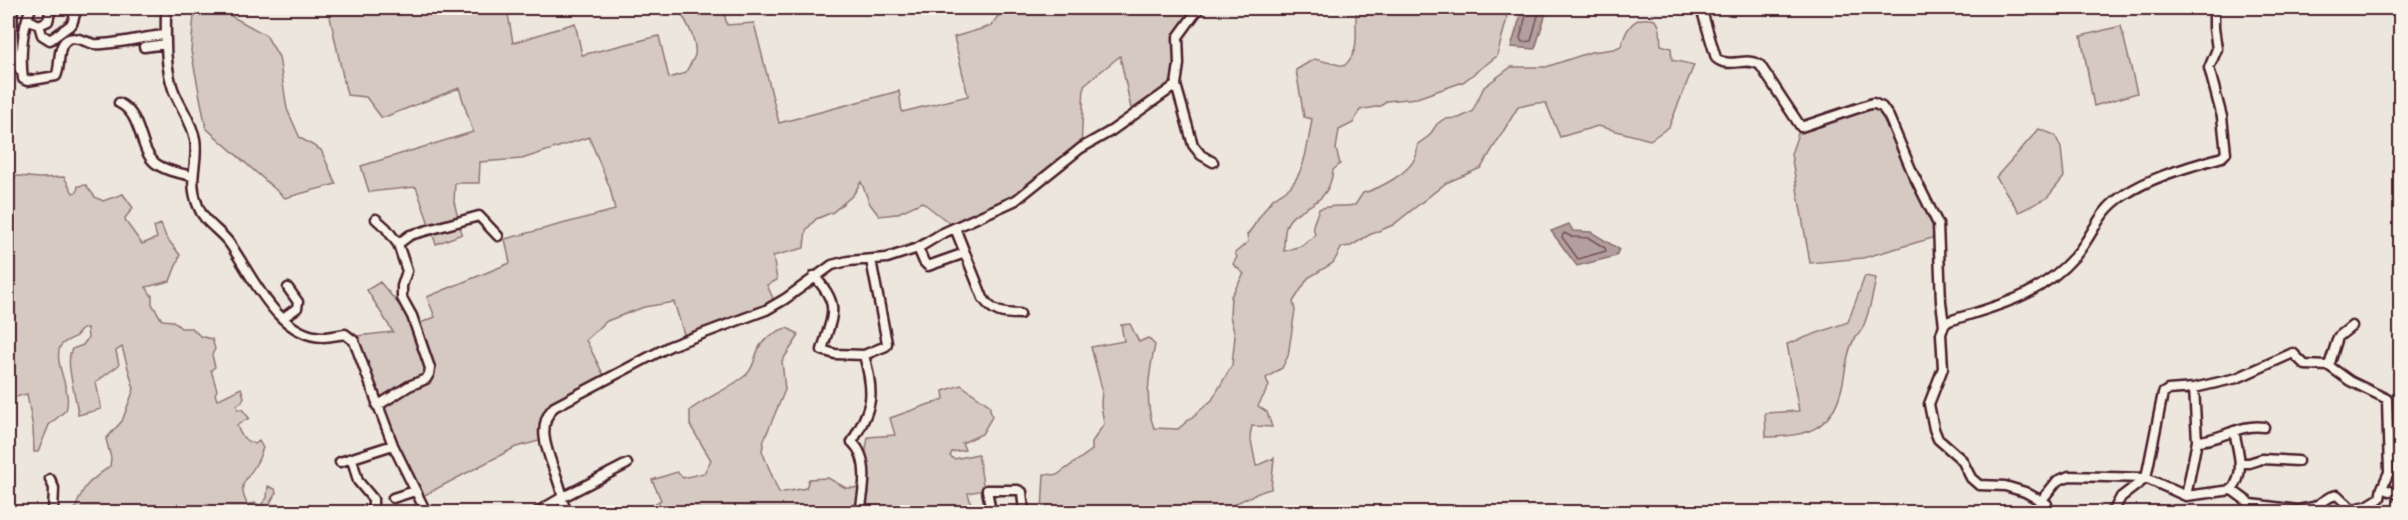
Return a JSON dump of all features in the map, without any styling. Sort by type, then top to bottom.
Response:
[{"type":"street","points":[[13,8],[16,64],[22,72]]},
{"type":"street","points":[[31,8],[27,19],[22,72],[22,78],[27,81],[56,76],[62,46],[66,41],[80,39],[97,44],[165,34]]},
{"type":"street","points":[[39,26],[48,21],[51,8]]},
{"type":"street","points":[[27,19],[39,26],[42,35],[50,40],[72,24],[77,8]]},
{"type":"street","points":[[166,8],[165,34],[173,88],[195,137],[192,176],[196,203],[201,213],[229,243],[257,289],[288,324],[308,334],[322,337],[345,334],[354,341],[393,446],[426,513]]},
{"type":"street","points":[[1199,8],[1178,37],[1179,64],[1176,85],[1193,145],[1201,155],[1213,162]]},
{"type":"street","points":[[1701,8],[1716,58],[1723,63],[1752,61],[1760,65],[1801,126],[1873,103],[1882,107],[1889,117],[1913,174],[1938,224],[1944,325],[1941,334],[1943,368],[1929,404],[1938,439],[1962,460],[1971,478],[1979,485],[2005,486],[2047,504],[2048,513]]},
{"type":"street","points":[[1944,325],[1949,321],[2007,303],[2037,290],[2076,254],[2102,213],[2125,194],[2152,180],[2226,153],[2222,117],[2210,69],[2217,49],[2214,8]]},
{"type":"street","points":[[144,47],[166,44]]},
{"type":"street","points":[[567,513],[561,498],[562,492],[550,457],[544,428],[548,413],[554,407],[670,346],[766,310],[832,265],[848,261],[887,258],[918,248],[1016,200],[1081,148],[1111,131],[1176,85]]},
{"type":"street","points":[[119,103],[130,110],[153,161],[165,169],[192,176]]},
{"type":"street","points":[[398,244],[410,235],[479,216],[498,236]]},
{"type":"street","points":[[375,219],[386,228],[398,244],[407,271],[402,286],[402,298],[412,316],[430,369],[426,379],[377,406]]},
{"type":"street","points":[[955,228],[983,298],[989,307],[1002,314],[1020,314]]},
{"type":"street","points":[[918,248],[928,266],[965,253]]},
{"type":"street","points":[[814,276],[829,292],[834,309],[822,350],[835,354],[864,355],[886,346],[887,343],[871,260]]},
{"type":"street","points":[[283,318],[297,308],[298,302],[288,288]]},
{"type":"street","points":[[2329,366],[2338,337],[2352,326]]},
{"type":"street","points":[[2041,501],[2053,485],[2066,476],[2146,478],[2186,496],[2232,490],[2251,504],[2298,510],[2314,507],[2337,495],[2352,508],[2357,509],[2380,498],[2389,472],[2387,399],[2350,381],[2329,366],[2305,365],[2294,353],[2237,378],[2194,388],[2168,390],[2163,393],[2146,478],[2121,497],[2113,513]]},
{"type":"street","points":[[860,513],[864,491],[862,458],[860,449],[852,442],[861,428],[872,395],[872,385],[864,355]]},
{"type":"street","points":[[2186,496],[2197,441],[2194,388]]},
{"type":"street","points":[[2197,441],[2209,441],[2221,435],[2257,426],[2264,428]]},
{"type":"street","points":[[2232,490],[2240,476],[2241,463],[2235,431]]},
{"type":"street","points":[[340,462],[393,446]]},
{"type":"street","points":[[352,459],[358,481],[373,499],[370,513]]},
{"type":"street","points":[[2241,463],[2262,459],[2298,461]]},
{"type":"street","points":[[537,513],[627,464]]},
{"type":"street","points":[[50,479],[54,488],[53,513]]},
{"type":"street","points":[[2382,488],[2400,495]]},
{"type":"street","points":[[991,513],[987,490],[1018,489],[1024,498],[1024,513]]},
{"type":"street","points":[[393,498],[415,491]]},
{"type":"shaded area","points":[[198,8],[234,8],[229,15],[266,35],[279,57],[287,109],[300,138],[321,150],[336,184],[285,198],[206,128],[191,51],[194,15]]},
{"type":"shaded area","points":[[328,8],[507,8],[513,43],[575,23],[582,55],[659,36],[669,78],[685,73],[695,55],[690,29],[683,16],[674,8],[723,8],[727,25],[754,23],[779,123],[899,91],[902,112],[968,96],[954,37],[991,26],[1003,9],[1207,8],[1181,36],[1181,85],[1133,118],[1120,56],[1084,85],[1081,149],[1009,204],[952,225],[922,202],[896,214],[879,216],[870,204],[861,182],[853,195],[833,212],[816,219],[806,230],[804,248],[773,256],[777,280],[767,285],[776,305],[686,341],[674,302],[644,307],[607,321],[586,340],[607,382],[547,416],[547,439],[516,447],[421,497],[379,407],[357,336],[393,332],[367,290],[380,282],[416,325],[435,317],[427,297],[510,263],[505,239],[615,210],[610,188],[589,137],[522,159],[480,162],[479,183],[455,183],[454,202],[462,234],[436,244],[416,187],[369,192],[361,166],[473,132],[459,88],[382,118],[366,97],[347,95]]},
{"type":"shaded area","points":[[1357,8],[1502,8],[1507,18],[1497,56],[1463,82],[1417,98],[1387,101],[1381,106],[1360,110],[1353,123],[1339,130],[1336,149],[1340,164],[1333,170],[1325,193],[1290,220],[1285,230],[1284,251],[1301,246],[1315,236],[1313,225],[1319,209],[1355,205],[1363,193],[1384,184],[1406,170],[1415,158],[1418,144],[1429,136],[1437,124],[1444,119],[1459,118],[1472,112],[1484,87],[1511,67],[1546,67],[1591,52],[1614,49],[1621,46],[1630,26],[1642,19],[1657,22],[1661,45],[1671,48],[1672,60],[1694,65],[1669,127],[1650,140],[1598,126],[1560,137],[1546,103],[1518,107],[1481,168],[1446,183],[1393,225],[1351,246],[1342,247],[1333,263],[1308,278],[1293,302],[1295,310],[1288,356],[1282,368],[1266,378],[1269,386],[1258,406],[1267,412],[1272,427],[1252,426],[1250,435],[1256,466],[1274,458],[1271,489],[1230,506],[1222,512],[1042,512],[1044,474],[1057,475],[1092,450],[1092,442],[1104,424],[1101,405],[1102,389],[1091,347],[1124,341],[1121,325],[1130,324],[1139,342],[1148,338],[1155,345],[1149,376],[1148,397],[1154,428],[1178,429],[1212,400],[1232,365],[1235,336],[1230,316],[1231,296],[1244,274],[1233,264],[1237,257],[1235,253],[1248,242],[1247,235],[1274,198],[1291,186],[1306,154],[1312,119],[1304,117],[1296,70],[1314,59],[1344,66],[1350,60],[1356,39]]},
{"type":"shaded area","points":[[2121,26],[2137,93],[2094,106],[2081,36]]},
{"type":"shaded area","points":[[1883,106],[1939,236],[1863,258],[1810,263],[1791,154],[1802,122],[1825,121]]},
{"type":"shaded area","points":[[2039,129],[2055,135],[2061,148],[2064,177],[2047,198],[2019,212],[1996,177]]},
{"type":"shaded area","points":[[8,175],[39,178],[64,177],[73,193],[77,192],[78,186],[86,185],[95,197],[103,201],[123,194],[133,208],[125,218],[126,222],[142,244],[157,238],[154,227],[161,224],[166,237],[180,255],[170,281],[146,287],[152,296],[152,304],[162,320],[173,321],[181,328],[192,328],[200,336],[212,339],[215,349],[212,355],[215,367],[211,370],[217,390],[215,394],[217,400],[241,388],[244,397],[237,405],[238,410],[242,409],[249,418],[237,425],[238,429],[245,439],[255,444],[259,441],[263,448],[243,486],[244,496],[247,504],[256,503],[260,506],[267,498],[268,486],[275,489],[276,493],[271,501],[269,512],[74,512],[87,485],[110,466],[111,458],[106,439],[122,421],[134,389],[122,347],[116,351],[119,365],[96,382],[101,409],[78,415],[69,362],[72,349],[83,345],[88,338],[87,328],[82,330],[60,347],[59,361],[67,395],[66,410],[49,425],[38,452],[34,452],[33,428],[27,394],[8,399]]},
{"type":"shaded area","points":[[1865,276],[1876,278],[1868,315],[1851,346],[1842,387],[1832,413],[1824,422],[1805,433],[1766,437],[1765,413],[1799,411],[1787,344],[1848,322]]},
{"type":"shaded area","points":[[787,328],[797,333],[798,337],[782,361],[785,390],[764,440],[762,451],[779,493],[806,488],[809,479],[828,478],[846,488],[860,488],[868,437],[895,435],[890,418],[944,399],[943,391],[961,385],[989,405],[992,417],[982,434],[962,443],[965,450],[952,452],[950,456],[954,459],[978,454],[984,490],[968,493],[973,512],[641,512],[661,500],[652,480],[677,472],[683,478],[704,473],[711,460],[690,425],[690,410],[746,375],[762,343]]},
{"type":"water","points":[[1523,8],[1547,10],[1535,49],[1511,47]]},
{"type":"water","points":[[1569,224],[1573,231],[1591,232],[1619,249],[1616,256],[1577,266],[1551,231]]}]
